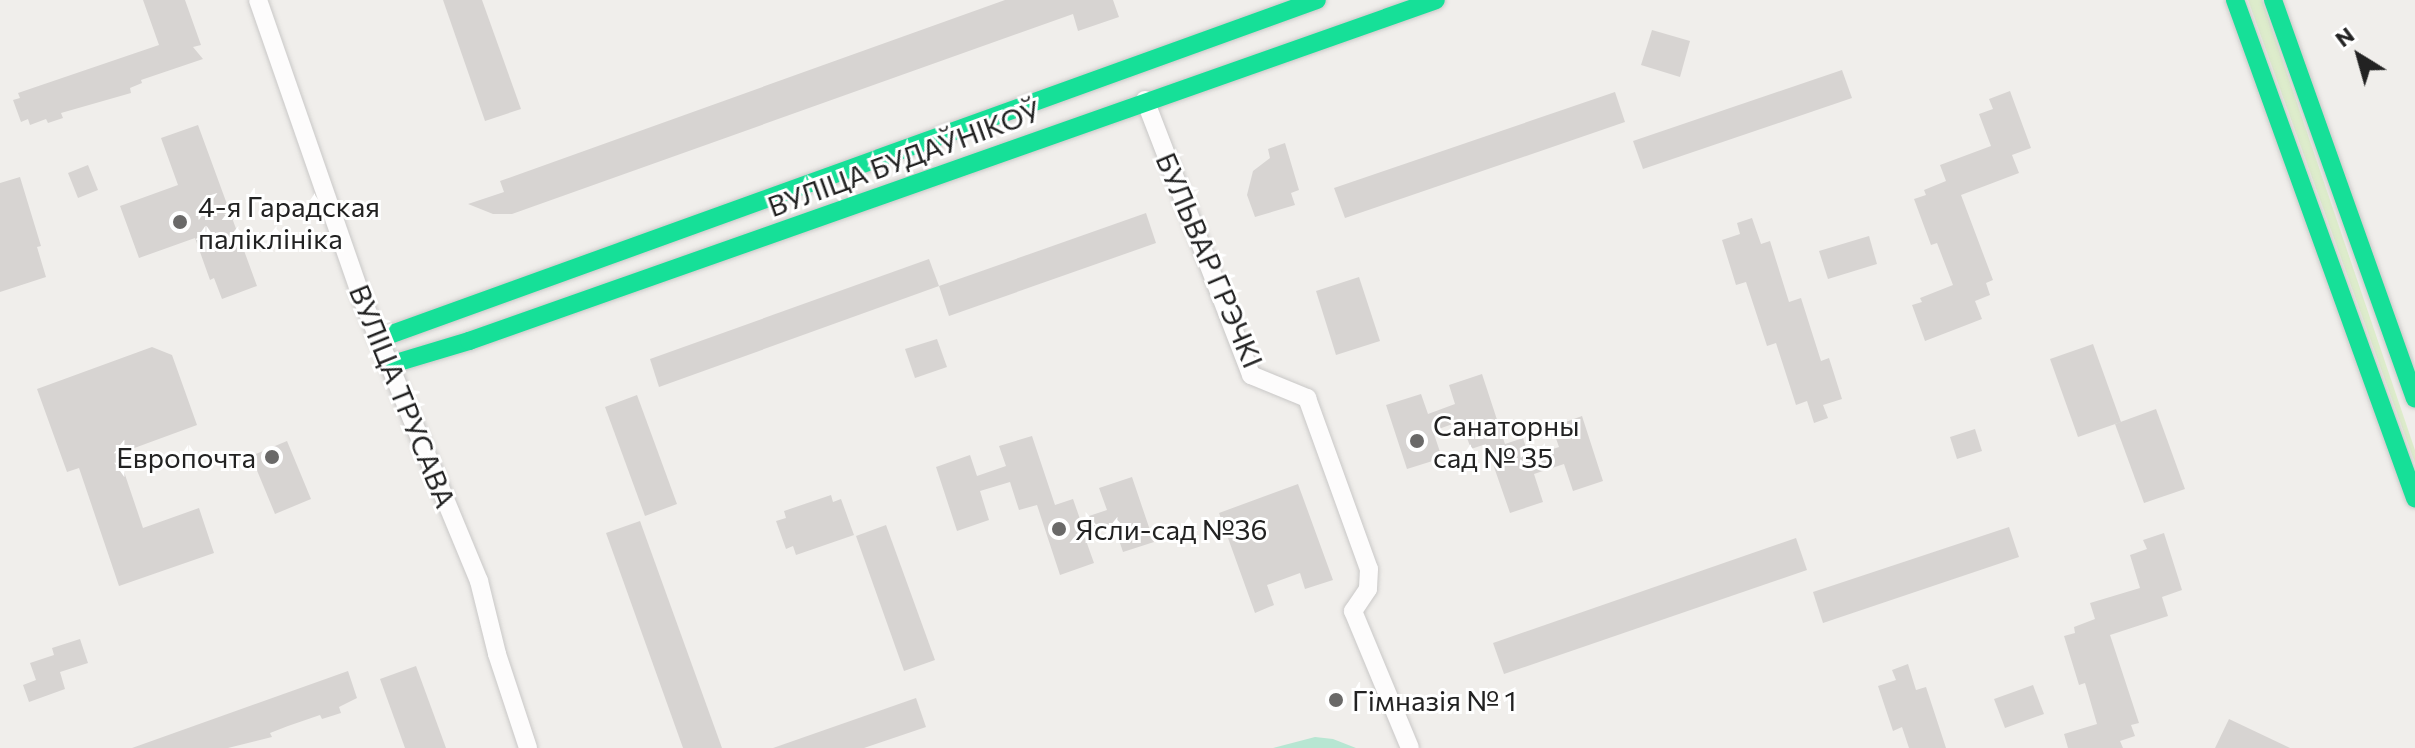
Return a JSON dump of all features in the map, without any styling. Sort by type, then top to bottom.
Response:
[{"type":"street","name":"ВУЛІЦА ТРУСАВА","points":[[258,0],[378,339],[479,581],[497,654],[528,748]]},
{"type":"street","name":"ВУЛІЦА БУДАЎНІКОЎ","points":[[378,339],[1317,0]]},
{"type":"street","name":"ВУЛІЦА БУДАЎНІКОЎ","points":[[389,365],[469,341],[988,159],[1145,100],[1436,0]]},
{"type":"street","points":[[2235,0],[2415,498]]},
{"type":"street","points":[[2273,0],[2415,398]]},
{"type":"street","name":"БУЛЬВАР ГРЭЧКІ","points":[[1145,100],[1251,375],[1307,398],[1369,569],[1368,589],[1353,611],[1410,748]]},
{"type":"street","points":[[976,124],[988,159]]},
{"type":"green space","points":[[2248,0],[2262,0],[2415,450],[2415,463]]},
{"type":"green space","points":[[1315,737],[1333,739],[1356,748],[1273,748]]},
{"type":"building","points":[[143,0],[185,0],[201,45],[193,47],[203,59],[141,80],[142,83],[130,88],[131,93],[61,113],[63,118],[48,123],[46,119],[30,125],[28,119],[21,122],[13,100],[20,98],[18,93],[159,45]]},
{"type":"building","points":[[443,0],[482,0],[521,109],[485,121]]},
{"type":"building","points":[[1005,0],[1113,0],[1119,17],[1078,31],[1073,14],[512,214],[493,214],[468,204],[504,192],[500,181]]},
{"type":"building","points":[[1652,30],[1690,41],[1680,77],[1641,65]]},
{"type":"building","points":[[1842,70],[1852,98],[1643,169],[1633,141]]},
{"type":"building","points":[[2010,91],[2031,148],[2012,155],[2019,173],[1961,195],[1993,280],[1986,283],[1990,295],[1975,301],[1982,319],[1925,341],[1912,305],[1922,302],[1920,298],[1953,285],[1937,243],[1931,245],[1914,199],[1926,195],[1924,190],[1946,181],[1940,165],[1991,146],[1979,114],[1993,109],[1989,99]]},
{"type":"building","points":[[1615,92],[1625,122],[1345,218],[1334,188]]},
{"type":"building","name":"4-я Гарадская паліклініка","points":[[198,125],[257,286],[222,299],[214,278],[210,280],[195,238],[139,258],[120,206],[178,185],[161,138]]},
{"type":"building","points":[[1285,143],[1299,190],[1291,193],[1295,205],[1255,217],[1247,195],[1253,171],[1270,158],[1268,149]]},
{"type":"building","points":[[88,165],[98,190],[78,198],[68,173]]},
{"type":"building","points":[[20,177],[41,246],[37,247],[46,277],[0,292],[0,183]]},
{"type":"building","points":[[1146,213],[1156,243],[949,316],[939,286]]},
{"type":"building","points":[[1752,218],[1761,244],[1770,241],[1789,302],[1801,298],[1821,361],[1829,358],[1842,399],[1823,405],[1828,418],[1814,423],[1807,401],[1796,405],[1776,343],[1767,346],[1746,282],[1736,285],[1722,240],[1740,234],[1737,223]]},
{"type":"building","points":[[1869,236],[1877,264],[1828,279],[1819,251]]},
{"type":"building","points":[[929,259],[939,286],[659,387],[650,359]]},
{"type":"building","points":[[1359,277],[1380,341],[1336,355],[1316,291]]},
{"type":"building","points":[[937,339],[947,367],[915,378],[905,349]]},
{"type":"building","points":[[2093,344],[2121,422],[2078,437],[2050,359]]},
{"type":"building","points":[[152,347],[172,355],[197,425],[118,454],[143,528],[199,508],[214,553],[119,586],[79,468],[67,472],[37,389]]},
{"type":"building","name":"Санаторны сад № 35","points":[[1482,374],[1505,444],[1523,438],[1529,457],[1559,447],[1552,427],[1582,416],[1603,481],[1573,491],[1564,464],[1534,474],[1543,502],[1510,513],[1486,444],[1471,449],[1461,421],[1433,431],[1442,458],[1407,469],[1386,405],[1421,394],[1428,414],[1455,404],[1449,385]]},
{"type":"building","points":[[637,395],[677,504],[645,516],[605,407]]},
{"type":"building","points":[[2156,409],[2185,489],[2144,503],[2115,424]]},
{"type":"building","points":[[1975,429],[1982,451],[1957,459],[1950,437]]},
{"type":"building","points":[[1032,436],[1055,505],[1073,499],[1080,519],[1107,510],[1099,488],[1132,477],[1154,542],[1123,552],[1114,525],[1084,535],[1094,563],[1060,575],[1037,505],[1019,510],[1010,482],[980,491],[989,520],[957,531],[936,467],[970,455],[977,476],[1006,466],[999,446]]},
{"type":"building","points":[[287,441],[311,499],[275,514],[251,456]]},
{"type":"building","points":[[1298,484],[1333,580],[1305,589],[1300,573],[1267,585],[1274,605],[1255,613],[1219,513]]},
{"type":"building","points":[[831,495],[833,502],[841,499],[854,535],[796,555],[793,546],[786,549],[776,521],[786,518],[784,511]]},
{"type":"building","points":[[640,521],[722,748],[683,748],[606,533]]},
{"type":"building","points":[[886,525],[935,660],[904,671],[856,536]]},
{"type":"building","points":[[2009,527],[2019,557],[1823,623],[1813,592]]},
{"type":"building","points":[[2164,533],[2182,590],[2162,597],[2168,616],[2110,635],[2139,723],[2131,725],[2135,736],[2120,741],[2123,748],[2068,748],[2064,734],[2097,724],[2085,683],[2079,685],[2064,636],[2075,633],[2074,627],[2095,619],[2090,603],[2140,588],[2130,555],[2147,549],[2143,540]]},
{"type":"building","points":[[1796,538],[1807,570],[1504,674],[1493,643]]},
{"type":"building","points":[[80,639],[88,663],[60,672],[65,689],[29,702],[23,685],[36,680],[30,663],[54,655],[52,648]]},
{"type":"building","points":[[1908,664],[1916,690],[1926,687],[1946,748],[1909,748],[1902,727],[1893,731],[1878,686],[1896,680],[1892,670]]},
{"type":"building","points":[[416,666],[446,748],[405,748],[380,679]]},
{"type":"building","points":[[348,671],[357,698],[339,707],[341,713],[322,719],[320,715],[270,733],[272,737],[228,748],[132,748]]},
{"type":"building","points":[[2033,685],[2044,714],[2005,728],[1994,699]]},
{"type":"building","points":[[916,698],[926,727],[864,748],[773,748]]},
{"type":"building","points":[[2229,719],[2290,748],[2215,748]]},
{"type":"traffic: fast","points":[[378,339],[1317,0]]},
{"type":"traffic: fast","points":[[389,365],[469,341],[1436,0]]},
{"type":"traffic: fast","points":[[2235,0],[2415,498]]},
{"type":"traffic: fast","points":[[2273,0],[2415,398]]},
{"type":"place","name":"4-я Гарадская паліклініка","points":[[180,222]]},
{"type":"place","name":"Санаторны сад № 35","points":[[1417,441]]},
{"type":"place","name":"Европочта","points":[[272,457]]},
{"type":"place","name":"Ясли-сад №36","points":[[1059,529]]},
{"type":"place","name":"Гімназія № 1","points":[[1336,700]]}]
